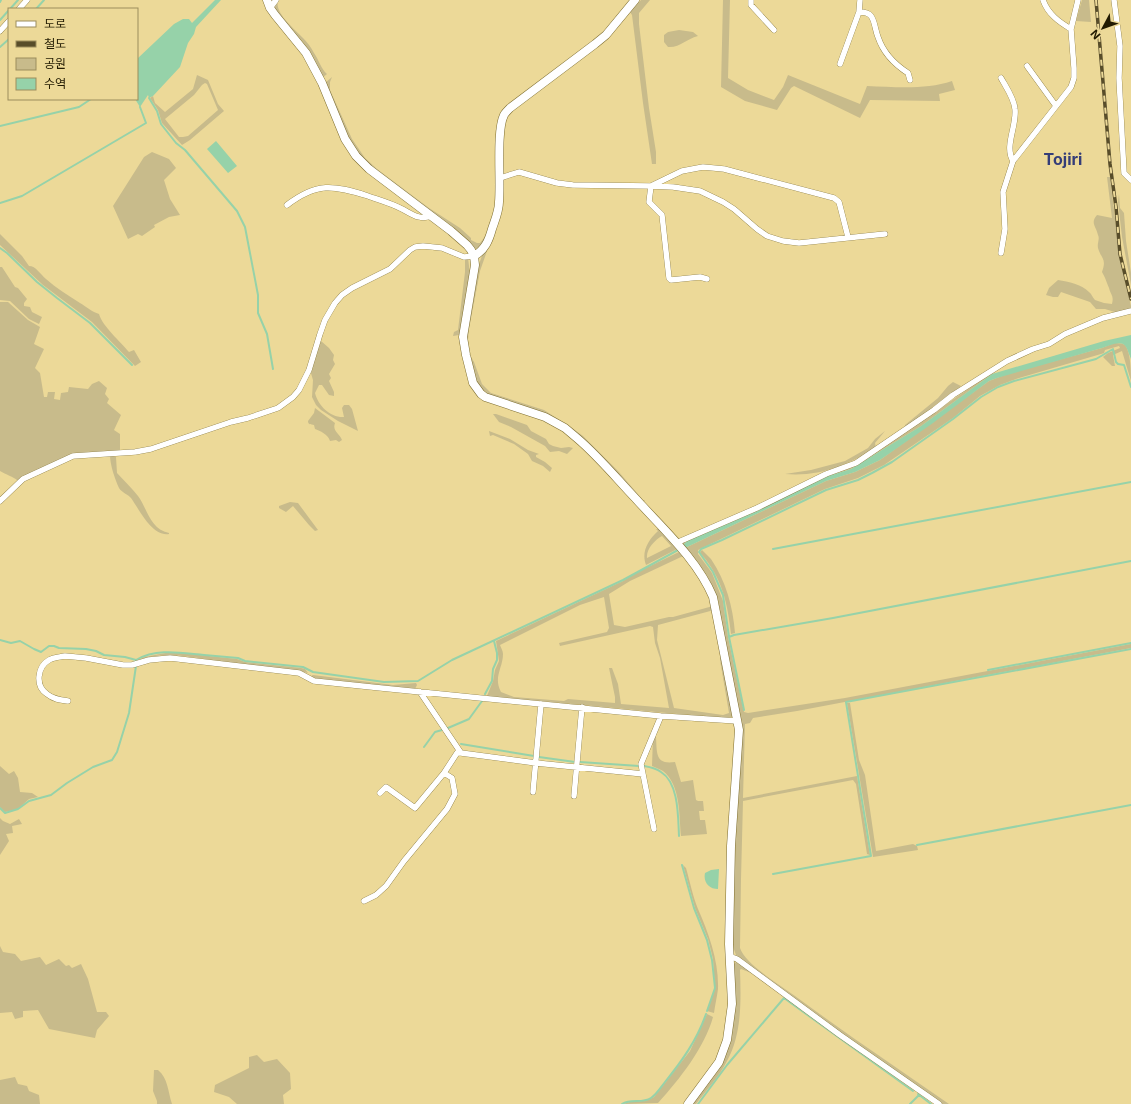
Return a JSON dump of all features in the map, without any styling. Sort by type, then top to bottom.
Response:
[{"type":"street","points":[[20,8],[27,0]]},
{"type":"street","points":[[276,0],[269,4],[306,53],[322,83],[346,139],[356,156],[369,169],[431,216],[467,245],[471,250],[474,256],[475,265],[463,337],[473,383],[481,394],[485,397],[536,413],[572,433],[585,444],[676,543],[700,572],[708,584],[713,597],[739,730],[731,846],[729,956],[732,1004],[726,1045],[719,1062],[688,1104]]},
{"type":"street","points":[[0,501],[23,479],[73,456],[135,452],[151,449],[278,408],[293,397],[299,390],[309,370],[320,334],[330,311],[342,295],[352,288],[390,269],[415,247],[423,246],[442,248],[464,257],[474,256],[481,252],[490,236],[499,204],[500,133],[504,115],[510,108],[606,35],[635,0]]},
{"type":"street","points":[[751,0],[751,5],[774,30]]},
{"type":"street","points":[[840,64],[859,12],[860,0]]},
{"type":"street","points":[[1043,0],[1050,13],[1061,23],[1071,29]]},
{"type":"street","points":[[1001,253],[1005,229],[1003,192],[1013,161],[1056,106],[1074,78],[1071,29],[1078,0]]},
{"type":"street","points":[[1114,0],[1120,46],[1119,78],[1124,173],[1131,180]]},
{"type":"street","points":[[859,12],[868,13],[872,17],[878,38],[887,54],[896,65],[908,73],[910,80]]},
{"type":"street","points":[[0,31],[8,22]]},
{"type":"street","points":[[1027,66],[1056,106]]},
{"type":"street","points":[[1001,78],[1015,108],[1015,120],[1009,155],[1013,161]]},
{"type":"street","points":[[650,186],[682,171],[702,168],[724,169],[834,198],[839,202],[848,237]]},
{"type":"street","points":[[500,178],[519,172],[557,184],[673,187],[700,191],[734,209],[757,230],[767,236],[783,241],[799,243],[885,234]]},
{"type":"street","points":[[650,186],[649,202],[662,215],[668,278],[671,280],[700,276],[707,278]]},
{"type":"street","points":[[287,205],[306,192],[332,187],[390,203],[420,218],[431,216]]},
{"type":"street","points":[[676,543],[757,508],[826,474],[856,463],[934,410],[966,386],[1007,362],[1049,344],[1065,334],[1103,318],[1131,310]]},
{"type":"street","points":[[68,701],[54,698],[46,694],[41,688],[39,682],[38,676],[44,664],[56,657],[65,656],[86,658],[123,665],[132,665],[149,660],[170,658],[299,673],[314,681],[661,716],[737,721]]},
{"type":"street","points":[[420,692],[462,753]]},
{"type":"street","points":[[533,792],[541,704]]},
{"type":"street","points":[[574,796],[582,707]]},
{"type":"street","points":[[654,829],[641,764],[661,716]]},
{"type":"street","points":[[380,793],[386,788],[415,808],[444,773],[456,753],[643,774]]},
{"type":"street","points":[[364,901],[376,895],[386,886],[404,861],[447,809],[455,794],[452,778],[444,773]]},
{"type":"street","points":[[729,956],[737,960],[840,1035],[939,1104]]},
{"type":"green space","points":[[278,0],[279,10],[282,15],[309,45],[323,70],[327,74],[322,78],[308,49],[282,19],[273,6]]},
{"type":"green space","points":[[641,0],[650,0],[639,13],[639,24],[656,152],[656,164],[652,164],[632,15],[630,12]]},
{"type":"green space","points":[[723,0],[730,0],[728,78],[748,90],[774,100],[783,87],[788,75],[860,104],[867,86],[921,87],[952,81],[955,90],[939,94],[940,101],[870,100],[860,118],[794,86],[791,88],[777,110],[745,101],[721,87]]},
{"type":"green space","points":[[1082,0],[1089,0],[1091,22],[1076,21]]},
{"type":"green space","points":[[679,30],[693,32],[698,36],[680,45],[668,47],[664,42],[664,35],[668,32]]},
{"type":"green space","points":[[197,75],[208,80],[218,104],[224,111],[182,145],[162,123],[158,110],[150,98],[153,96],[155,103],[165,112],[193,89]],"holes":[[[205,83],[207,84],[218,110],[188,136],[179,137],[165,119],[194,95],[202,85]]]},
{"type":"green space","points":[[332,77],[330,82],[330,90],[352,139],[365,158],[377,169],[429,208],[460,228],[471,238],[471,240],[477,243],[480,243],[485,237],[493,213],[493,222],[479,249],[472,248],[369,166],[352,146],[325,83]]},
{"type":"green space","points":[[152,152],[169,159],[176,168],[164,180],[170,199],[180,215],[169,217],[154,225],[155,227],[142,236],[138,234],[128,239],[113,206],[144,157]]},
{"type":"green space","points":[[1107,177],[1110,177],[1120,259],[1131,306],[1131,309],[1118,313],[1105,309],[1096,309],[1090,302],[1061,292],[1058,297],[1046,295],[1049,288],[1058,280],[1079,285],[1086,289],[1095,300],[1112,304],[1113,299],[1102,272],[1104,261],[1099,252],[1099,237],[1094,225],[1094,220],[1097,215],[1112,218]]},
{"type":"green space","points":[[1119,194],[1120,208],[1124,213],[1131,285],[1122,237],[1118,202]]},
{"type":"green space","points":[[0,234],[22,256],[29,266],[36,269],[62,291],[99,314],[104,324],[112,334],[129,352],[134,350],[141,362],[135,366],[92,322],[43,285],[0,245]]},
{"type":"green space","points":[[484,250],[487,251],[480,271],[468,340],[470,355],[482,384],[491,393],[544,410],[583,436],[618,471],[643,500],[645,500],[643,502],[583,439],[485,394],[476,383],[466,342],[477,270]]},
{"type":"green space","points":[[465,258],[468,258],[470,274],[461,333],[453,336],[454,332],[458,330],[465,272]]},
{"type":"green space","points":[[0,267],[2,267],[15,287],[18,288],[27,299],[24,306],[30,307],[32,312],[42,317],[39,324],[29,319],[10,301],[0,300]]},
{"type":"green space","points":[[0,302],[8,302],[28,320],[40,327],[34,344],[44,349],[35,368],[40,373],[44,397],[47,397],[48,392],[55,392],[54,399],[60,400],[61,393],[68,392],[69,387],[88,389],[92,384],[99,381],[107,388],[105,394],[109,399],[107,403],[121,415],[114,430],[120,434],[120,452],[89,452],[76,454],[18,481],[0,471]]},
{"type":"green space","points":[[321,341],[334,355],[333,360],[335,364],[329,374],[331,378],[329,381],[334,392],[334,396],[329,395],[322,385],[319,385],[315,393],[317,398],[322,407],[334,416],[344,417],[342,408],[344,405],[349,405],[352,409],[358,431],[321,410],[316,405],[312,397],[313,380],[310,370]]},
{"type":"green space","points":[[1114,343],[1123,344],[1128,350],[1131,381],[1122,351],[1113,355],[1115,366],[1112,366],[1103,357],[1120,348],[1119,346],[1105,350],[1104,353],[1101,354],[1000,385],[980,396],[953,418],[884,465],[858,478],[825,489],[698,550],[698,554],[712,573],[723,601],[728,637],[744,712],[748,713],[845,698],[1131,644],[1131,648],[753,718],[750,723],[745,724],[743,798],[857,776],[870,855],[867,854],[856,784],[853,780],[743,801],[740,948],[743,954],[749,961],[772,980],[949,1104],[942,1104],[841,1034],[739,959],[736,955],[732,944],[733,877],[740,730],[718,600],[712,585],[704,572],[685,548],[826,481],[855,472],[880,460],[989,381],[1007,374],[1102,348]]},
{"type":"green space","points":[[999,369],[921,426],[851,469],[825,477],[756,511],[687,541],[683,545],[681,543],[854,463]]},
{"type":"green space","points":[[953,382],[961,386],[905,428],[905,425],[938,398]]},
{"type":"green space","points":[[315,408],[335,423],[334,428],[342,440],[339,442],[336,440],[330,441],[326,435],[315,429],[314,425],[309,423],[308,421],[314,413]]},
{"type":"green space","points":[[493,414],[527,425],[531,431],[546,439],[549,444],[553,446],[573,448],[567,454],[559,451],[550,452],[545,446],[499,422]]},
{"type":"green space","points":[[489,431],[510,439],[528,450],[539,454],[536,455],[536,457],[552,468],[550,472],[543,466],[532,461],[528,454],[514,444],[493,435],[490,436]]},
{"type":"green space","points":[[885,431],[875,443],[876,448],[854,460],[822,472],[810,474],[785,474],[811,470],[845,461],[868,448],[875,439]]},
{"type":"green space","points":[[110,455],[116,457],[117,473],[138,496],[153,523],[158,528],[169,534],[163,534],[152,527],[131,498],[120,490],[113,472]]},
{"type":"green space","points":[[290,502],[298,503],[318,530],[315,531],[293,506],[286,512],[279,508],[279,506]]},
{"type":"green space","points":[[656,529],[661,529],[679,548],[646,565],[644,555],[646,546],[658,531]],"holes":[[[662,536],[671,546],[647,558],[648,551],[652,545]]]},
{"type":"green space","points":[[702,550],[711,559],[725,585],[733,614],[735,633],[731,634],[723,592],[714,572],[700,552]]},
{"type":"green space","points":[[681,551],[685,556],[630,581],[609,594],[614,625],[625,627],[673,617],[713,606],[714,610],[658,625],[657,640],[674,708],[723,715],[729,713],[720,660],[720,642],[734,716],[720,718],[487,696],[499,661],[496,641],[623,581]],"holes":[[[604,597],[609,628],[607,632],[559,643],[560,646],[650,626],[653,627],[669,708],[621,704],[618,684],[612,668],[609,668],[615,703],[568,699],[564,701],[514,697],[501,692],[498,677],[503,654],[500,645],[580,605]]]},
{"type":"green space","points":[[171,652],[301,668],[305,669],[308,673],[279,668],[168,655],[148,657],[138,660],[144,657]]},
{"type":"green space","points":[[313,675],[393,685],[416,683],[417,685],[415,689],[315,679],[309,677]]},
{"type":"green space","points":[[847,703],[850,703],[859,760],[865,775],[876,851],[913,844],[917,846],[918,850],[873,857]]},
{"type":"green space","points":[[653,737],[656,737],[657,753],[660,760],[664,762],[675,762],[681,782],[693,780],[696,800],[703,801],[704,811],[699,811],[700,820],[705,820],[707,834],[681,836],[678,801],[673,784],[663,771],[652,766]]},
{"type":"green space","points":[[0,766],[9,774],[14,771],[18,778],[20,792],[32,793],[38,797],[29,799],[18,809],[5,812],[0,807]]},
{"type":"green space","points":[[0,818],[10,824],[19,819],[22,824],[12,826],[13,833],[6,834],[9,841],[0,855]]},
{"type":"green space","points":[[683,865],[686,868],[695,900],[715,958],[718,989],[714,1013],[707,1011],[715,989],[713,959],[708,939],[695,908]]},
{"type":"green space","points":[[0,946],[3,952],[15,954],[21,961],[40,957],[46,965],[59,959],[66,966],[69,965],[72,968],[81,964],[88,979],[97,1012],[106,1012],[109,1016],[97,1030],[95,1038],[49,1029],[38,1010],[23,1011],[23,1017],[15,1019],[12,1012],[0,1013]]},
{"type":"green space","points":[[736,962],[753,974],[741,969],[740,970],[740,1017],[736,1040],[727,1061],[720,1072],[696,1104],[692,1104],[720,1065],[734,1010],[735,979],[733,965]]},
{"type":"green space","points":[[766,982],[916,1089],[915,1091]]},
{"type":"green space","points":[[707,1014],[713,1017],[698,1051],[683,1074],[658,1103],[624,1104],[654,1097],[690,1051]]},
{"type":"green space","points":[[257,1055],[264,1062],[277,1059],[290,1073],[291,1089],[283,1095],[284,1104],[237,1104],[229,1097],[214,1092],[215,1085],[249,1068],[249,1057]]},
{"type":"green space","points":[[154,1070],[158,1070],[164,1077],[172,1104],[157,1104],[153,1091]]},
{"type":"green space","points":[[15,1077],[18,1084],[27,1086],[29,1091],[39,1095],[40,1104],[0,1104],[0,1080]]},
{"type":"water","points":[[215,0],[221,0],[196,27],[194,34],[188,43],[180,67],[153,96],[149,98],[148,95],[140,107],[136,100],[138,100],[138,58],[174,24],[183,19],[189,19],[192,23]]},
{"type":"water","points":[[216,141],[237,166],[228,173],[207,149]]},
{"type":"water","points":[[1131,335],[1131,359],[1127,348],[1118,343],[989,381],[880,460],[855,472],[826,481],[685,548],[683,545],[687,541],[756,511],[825,477],[851,469],[921,426],[992,374],[1104,341]]},
{"type":"water","points":[[719,869],[718,889],[715,889],[707,884],[705,873],[711,870]]},
{"type":"waterway","points":[[11,8],[18,0]]},
{"type":"waterway","points":[[37,8],[44,0]]},
{"type":"waterway","points":[[0,20],[8,11]]},
{"type":"waterway","points":[[0,47],[8,40]]},
{"type":"waterway","points":[[149,98],[157,111],[161,124],[176,143],[185,150],[237,211],[245,227],[258,295],[258,313],[267,334],[273,369]]},
{"type":"waterway","points":[[0,126],[79,107],[90,100]]},
{"type":"waterway","points":[[0,203],[22,196],[146,123],[140,107]]},
{"type":"waterway","points":[[0,248],[37,282],[90,323],[132,365]]},
{"type":"waterway","points":[[744,710],[729,637],[723,595],[713,572],[699,552],[701,549],[826,490],[858,480],[872,473],[892,462],[953,419],[981,397],[998,387],[1014,381],[1096,359],[1113,349],[1116,362],[1124,365],[1131,387]]},
{"type":"waterway","points":[[773,549],[1131,482]]},
{"type":"waterway","points":[[0,640],[11,643],[20,641],[41,652],[49,646],[54,646],[59,648],[86,649],[96,651],[104,655],[125,657],[136,660],[152,654],[169,652],[238,658],[245,661],[303,667],[313,672],[384,682],[418,681],[452,660],[623,580],[678,550]]},
{"type":"waterway","points":[[729,637],[1131,561]]},
{"type":"waterway","points":[[485,694],[492,681],[493,669],[497,660],[494,641]]},
{"type":"waterway","points":[[988,670],[1131,643]]},
{"type":"waterway","points":[[773,874],[871,856],[846,702],[1131,649]]},
{"type":"waterway","points":[[0,808],[5,813],[18,809],[29,801],[51,795],[93,767],[112,760],[117,752],[129,713],[136,666]]},
{"type":"waterway","points":[[448,728],[469,719],[482,701]]},
{"type":"waterway","points":[[424,747],[435,732],[442,730]]},
{"type":"waterway","points":[[461,744],[534,756]]},
{"type":"waterway","points":[[539,757],[575,762]]},
{"type":"waterway","points":[[580,762],[639,766]]},
{"type":"waterway","points":[[644,766],[659,771],[667,777],[671,784],[678,810],[679,836]]},
{"type":"waterway","points":[[917,845],[1131,805]]},
{"type":"waterway","points":[[682,865],[694,908],[707,940],[712,960],[715,988],[707,1011]]},
{"type":"waterway","points":[[698,1104],[727,1065],[784,998],[913,1091]]},
{"type":"waterway","points":[[622,1104],[629,1101],[648,1100],[655,1095],[688,1050],[698,1033],[706,1014]]},
{"type":"waterway","points":[[918,1094],[931,1104]]},
{"type":"waterway","points":[[910,1104],[919,1095]]},
{"type":"railway","points":[[1096,0],[1110,164],[1116,207],[1120,254],[1131,299]]},
{"type":"district","name":"Tojiri","points":[[1063,159]]}]
